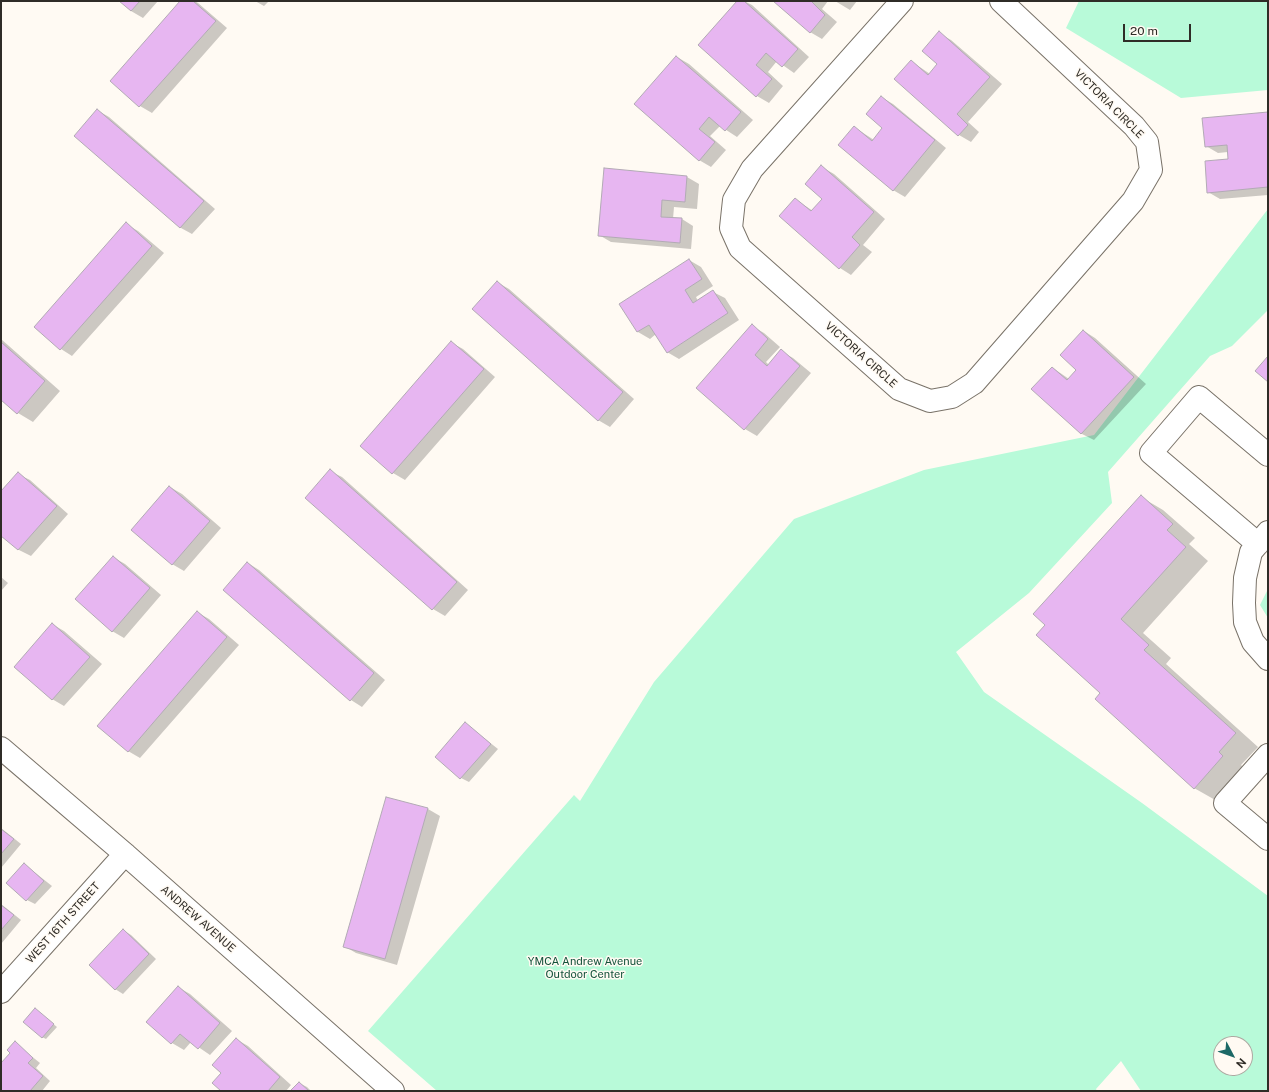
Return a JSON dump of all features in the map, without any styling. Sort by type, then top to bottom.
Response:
[{"type":"street","name":"VICTORIA CIRCLE","points":[[902,1],[752,169],[734,200],[731,228],[740,248],[898,389],[930,401],[952,397],[974,383],[1132,202],[1151,170],[1146,142],[1134,126],[1000,1]]},
{"type":"street","points":[[1268,455],[1199,396],[1151,453],[1263,538],[1251,552],[1246,578],[1244,603],[1245,622],[1253,642],[1268,659]]},
{"type":"street","name":"ANDREW AVENUE","points":[[1,748],[124,854],[393,1091]]},
{"type":"street","points":[[1268,755],[1225,803],[1268,839]]},
{"type":"street","name":"WEST 16TH STREET","points":[[1,992],[124,854]]},
{"type":"green space","points":[[1079,1],[1268,1],[1268,90],[1181,98],[1066,28]]},
{"type":"green space","name":"YMCA Andrew Avenue Outdoor Center","points":[[1268,209],[1268,310],[1232,346],[1210,356],[1108,472],[1112,503],[1029,593],[956,652],[984,692],[1142,803],[1268,896],[1268,1091],[1141,1091],[1121,1061],[1096,1089],[1097,1091],[437,1091],[368,1031],[574,795],[580,801],[654,682],[794,519],[924,470],[1094,435]]},
{"type":"green space","points":[[1268,589],[1268,618],[1260,605]]},
{"type":"building","points":[[119,1],[140,1],[131,11]]},
{"type":"building","points":[[180,1],[193,1],[216,21],[139,107],[110,81]]},
{"type":"building","points":[[737,1],[744,1],[798,49],[782,67],[766,53],[756,65],[772,79],[756,97],[698,45]]},
{"type":"building","points":[[773,1],[811,1],[825,15],[810,33]]},
{"type":"building","points":[[939,31],[990,77],[957,114],[968,125],[958,136],[894,79],[911,60],[928,75],[937,64],[922,51]]},
{"type":"building","points":[[676,56],[741,112],[725,131],[709,117],[699,129],[715,142],[699,161],[634,104]]},
{"type":"building","points":[[881,96],[935,140],[893,191],[838,145],[854,126],[872,141],[882,128],[866,114]]},
{"type":"building","points":[[97,109],[204,201],[180,228],[74,136]]},
{"type":"building","points":[[1268,112],[1268,187],[1207,193],[1205,161],[1228,159],[1227,145],[1205,147],[1202,118]]},
{"type":"building","points":[[821,165],[874,212],[852,237],[860,245],[839,269],[779,216],[795,198],[811,211],[822,199],[805,184]]},
{"type":"building","points":[[604,168],[687,176],[685,202],[662,200],[661,217],[682,218],[680,243],[598,236]]},
{"type":"building","points":[[126,222],[152,246],[60,350],[34,327]]},
{"type":"building","points":[[689,259],[702,279],[685,290],[693,303],[713,290],[728,313],[667,353],[649,325],[637,332],[619,304]]},
{"type":"building","points":[[497,281],[623,392],[598,421],[472,309]]},
{"type":"building","points":[[752,324],[768,339],[755,355],[767,366],[781,349],[800,366],[744,430],[696,388]]},
{"type":"building","points":[[1083,330],[1134,377],[1081,434],[1031,389],[1052,367],[1067,380],[1076,370],[1060,355]]},
{"type":"building","points":[[451,341],[484,369],[392,474],[360,446]]},
{"type":"building","points":[[1,342],[45,381],[17,414],[1,400]]},
{"type":"building","points":[[1268,356],[1268,382],[1255,371]]},
{"type":"building","points":[[330,469],[457,582],[432,610],[305,498]]},
{"type":"building","points":[[18,472],[57,506],[18,550],[1,536],[1,491]]},
{"type":"building","points":[[169,486],[210,521],[172,565],[131,530]]},
{"type":"building","points":[[1141,495],[1173,524],[1167,530],[1186,547],[1121,619],[1149,645],[1144,650],[1236,733],[1219,752],[1223,756],[1194,789],[1095,699],[1100,693],[1036,635],[1045,625],[1033,614]]},
{"type":"building","points":[[113,556],[150,588],[112,632],[75,599]]},
{"type":"building","points":[[247,562],[374,673],[350,701],[223,590]]},
{"type":"building","points":[[197,611],[227,637],[128,752],[97,726]]},
{"type":"building","points":[[52,623],[90,657],[52,700],[14,667]]},
{"type":"building","points":[[465,722],[491,744],[460,779],[435,757]]},
{"type":"building","points":[[386,797],[428,808],[385,959],[343,947]]},
{"type":"building","points":[[1,829],[14,839],[1,854]]},
{"type":"building","points":[[24,863],[44,881],[26,901],[6,883]]},
{"type":"building","points":[[1,905],[14,915],[1,930]]},
{"type":"building","points":[[123,929],[149,954],[115,990],[89,965]]},
{"type":"building","points":[[178,986],[220,1023],[198,1049],[180,1034],[171,1044],[146,1022]]},
{"type":"building","points":[[35,1008],[54,1024],[42,1038],[23,1022]]},
{"type":"building","points":[[236,1038],[280,1077],[268,1091],[221,1091],[212,1083],[221,1073],[212,1065]]},
{"type":"building","points":[[15,1041],[33,1058],[28,1063],[43,1076],[30,1091],[1,1091],[1,1063],[10,1053],[7,1050]]},
{"type":"building","points":[[299,1082],[309,1091],[290,1091]]}]
